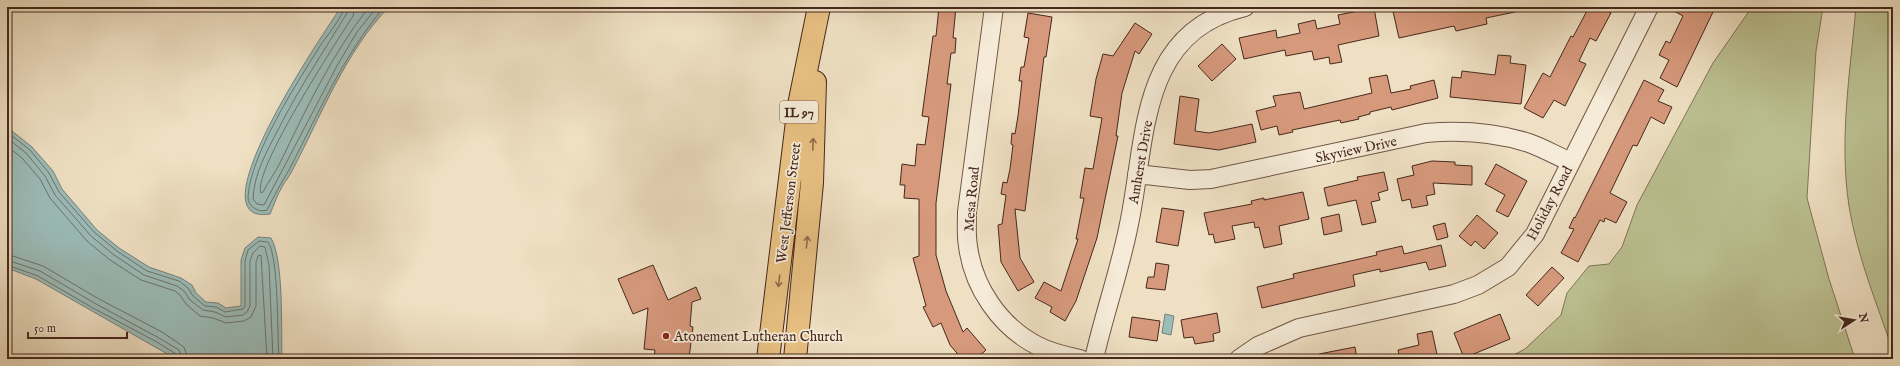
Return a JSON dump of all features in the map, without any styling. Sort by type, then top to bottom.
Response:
[{"type":"main road","name":"West Jefferson Street","points":[[768,359],[799,105],[818,16]]},
{"type":"main road","name":"West Jefferson Street","points":[[795,359],[812,183],[818,16]]},
{"type":"street","name":"Mesa Road","points":[[994,7],[967,212],[968,245],[971,263],[980,286],[988,300],[1008,325],[1037,346],[1080,359]]},
{"type":"street","name":"Amherst Drive","points":[[1094,359],[1119,272],[1130,223],[1153,90],[1171,53],[1196,28],[1233,10],[1244,7]]},
{"type":"street","name":"Holiday Road","points":[[1239,359],[1258,346],[1299,328],[1454,294],[1478,285],[1508,267],[1535,234],[1649,7]]},
{"type":"street","name":"Skyview Drive","points":[[1138,174],[1190,180],[1212,179],[1426,133],[1446,132],[1482,133],[1508,138],[1530,144],[1571,162]]},
{"type":"green space","points":[[1752,7],[1823,7],[1816,51],[1807,198],[1829,279],[1855,359],[1506,359],[1525,349],[1561,315],[1567,293],[1589,266],[1609,264],[1622,247],[1637,205],[1713,63]]},
{"type":"green space","points":[[1856,7],[1893,7],[1893,351],[1868,280],[1857,243],[1849,206],[1846,181],[1846,106]]},
{"type":"water","points":[[341,7],[389,7],[360,43],[347,64],[292,171],[280,190],[270,214],[250,210],[246,190],[254,159],[271,123],[292,85]]},
{"type":"water","points":[[7,127],[32,147],[53,171],[62,189],[97,230],[119,248],[149,267],[181,278],[192,285],[196,293],[206,302],[218,303],[226,308],[241,306],[241,260],[245,248],[258,237],[271,238],[275,248],[280,278],[282,359],[176,359],[36,279],[7,268]]},
{"type":"water","points":[[1165,314],[1174,316],[1171,335],[1162,333]]},
{"type":"building","points":[[939,7],[956,7],[953,38],[956,38],[955,53],[951,53],[947,84],[951,84],[936,203],[936,255],[946,291],[963,332],[967,328],[986,350],[976,359],[962,359],[950,345],[941,323],[933,327],[923,307],[926,306],[913,258],[919,256],[919,199],[904,198],[905,185],[900,185],[902,164],[915,166],[917,144],[925,145],[929,117],[922,116],[933,36],[936,36]]},
{"type":"building","points":[[1392,7],[1514,7],[1515,12],[1486,18],[1487,24],[1456,31],[1454,26],[1399,38]]},
{"type":"building","points":[[1589,7],[1600,7],[1611,13],[1596,41],[1590,38],[1579,61],[1586,64],[1565,106],[1554,100],[1543,118],[1524,108],[1543,73],[1550,77],[1571,36],[1573,37]]},
{"type":"building","points":[[1667,7],[1703,7],[1713,12],[1677,87],[1660,78],[1669,60],[1659,55],[1666,41],[1670,43],[1683,16]]},
{"type":"building","points":[[1374,8],[1379,36],[1338,45],[1342,62],[1330,64],[1329,57],[1314,60],[1312,51],[1286,56],[1285,50],[1244,59],[1239,38],[1276,30],[1277,38],[1300,33],[1298,24],[1315,20],[1317,29],[1340,24],[1338,15]]},
{"type":"building","points":[[1028,13],[1052,17],[1046,57],[1044,57],[1025,211],[1015,209],[1020,258],[1034,282],[1018,291],[1001,262],[998,225],[1002,224],[1006,195],[1001,194],[1003,182],[1007,183],[1013,145],[1011,144],[1012,133],[1015,134],[1018,116],[1022,81],[1019,81],[1021,67],[1024,67],[1029,38],[1024,37]]},
{"type":"building","points":[[1135,23],[1152,34],[1139,54],[1135,51],[1122,93],[1116,136],[1118,136],[1097,238],[1076,301],[1065,321],[1050,312],[1052,307],[1035,298],[1044,282],[1061,291],[1078,239],[1076,239],[1084,198],[1080,198],[1085,168],[1093,169],[1102,118],[1090,116],[1096,79],[1103,54],[1113,56]]},
{"type":"building","points":[[1222,44],[1236,59],[1212,81],[1198,66]]},
{"type":"building","points":[[1498,55],[1511,56],[1510,63],[1526,65],[1521,104],[1450,97],[1452,77],[1461,78],[1462,71],[1495,75]]},
{"type":"building","points":[[1387,75],[1391,93],[1411,89],[1410,86],[1434,80],[1438,98],[1392,110],[1391,107],[1370,112],[1370,114],[1358,117],[1359,119],[1341,123],[1340,120],[1292,130],[1293,132],[1279,135],[1277,126],[1261,130],[1256,111],[1276,106],[1273,96],[1300,92],[1304,109],[1372,93],[1369,78]]},
{"type":"building","points":[[1644,80],[1664,90],[1658,101],[1672,107],[1664,124],[1651,117],[1637,146],[1633,145],[1610,193],[1627,202],[1616,223],[1605,218],[1604,222],[1600,220],[1578,262],[1561,253],[1574,229],[1569,228]]},
{"type":"building","points":[[1180,96],[1199,99],[1195,131],[1209,133],[1252,124],[1256,142],[1219,150],[1174,144]]},
{"type":"building","points":[[1432,161],[1455,162],[1455,165],[1472,166],[1472,185],[1433,183],[1435,194],[1426,196],[1428,205],[1412,208],[1410,199],[1402,201],[1397,179],[1414,175],[1412,166]]},
{"type":"building","points":[[1496,164],[1527,181],[1508,217],[1496,211],[1505,195],[1485,184]]},
{"type":"building","points":[[1384,172],[1388,190],[1378,193],[1380,200],[1371,202],[1376,222],[1362,225],[1356,200],[1328,206],[1324,188],[1358,180],[1357,177]]},
{"type":"building","points":[[1303,192],[1309,219],[1279,226],[1282,244],[1264,248],[1259,227],[1255,228],[1254,222],[1232,226],[1235,239],[1215,243],[1213,234],[1209,235],[1204,213],[1252,204],[1251,201],[1264,198],[1264,200]]},
{"type":"building","points":[[1162,208],[1184,211],[1178,246],[1156,242]]},
{"type":"building","points":[[1339,214],[1342,231],[1324,235],[1321,218]]},
{"type":"building","points":[[1477,215],[1498,233],[1484,249],[1475,241],[1471,246],[1459,236]]},
{"type":"building","points":[[1445,223],[1448,237],[1437,240],[1433,226]]},
{"type":"building","points":[[1441,245],[1446,266],[1429,270],[1426,262],[1380,272],[1380,269],[1353,275],[1355,286],[1262,308],[1257,287],[1294,278],[1293,274],[1377,255],[1376,252],[1402,246],[1404,254]]},
{"type":"building","points":[[1156,263],[1169,265],[1165,290],[1146,288],[1148,277],[1154,277]]},
{"type":"building","points":[[653,265],[668,300],[696,287],[701,299],[692,302],[690,326],[693,327],[689,358],[678,357],[678,359],[654,359],[655,350],[644,349],[648,308],[633,314],[618,279]]},
{"type":"building","points":[[1552,267],[1564,278],[1538,306],[1526,295]]},
{"type":"building","points":[[1217,313],[1220,332],[1213,334],[1214,341],[1195,344],[1193,337],[1184,338],[1181,320]]},
{"type":"building","points":[[1500,314],[1510,339],[1464,358],[1454,333]]},
{"type":"building","points":[[1132,317],[1160,321],[1157,341],[1129,337]]},
{"type":"building","points":[[1432,331],[1438,359],[1400,359],[1398,350],[1419,345],[1417,334]]},
{"type":"building","points":[[1355,347],[1357,359],[1319,359],[1319,354]]},
{"type":"place","name":"Atonement Lutheran Church","points":[[666,336]]}]
